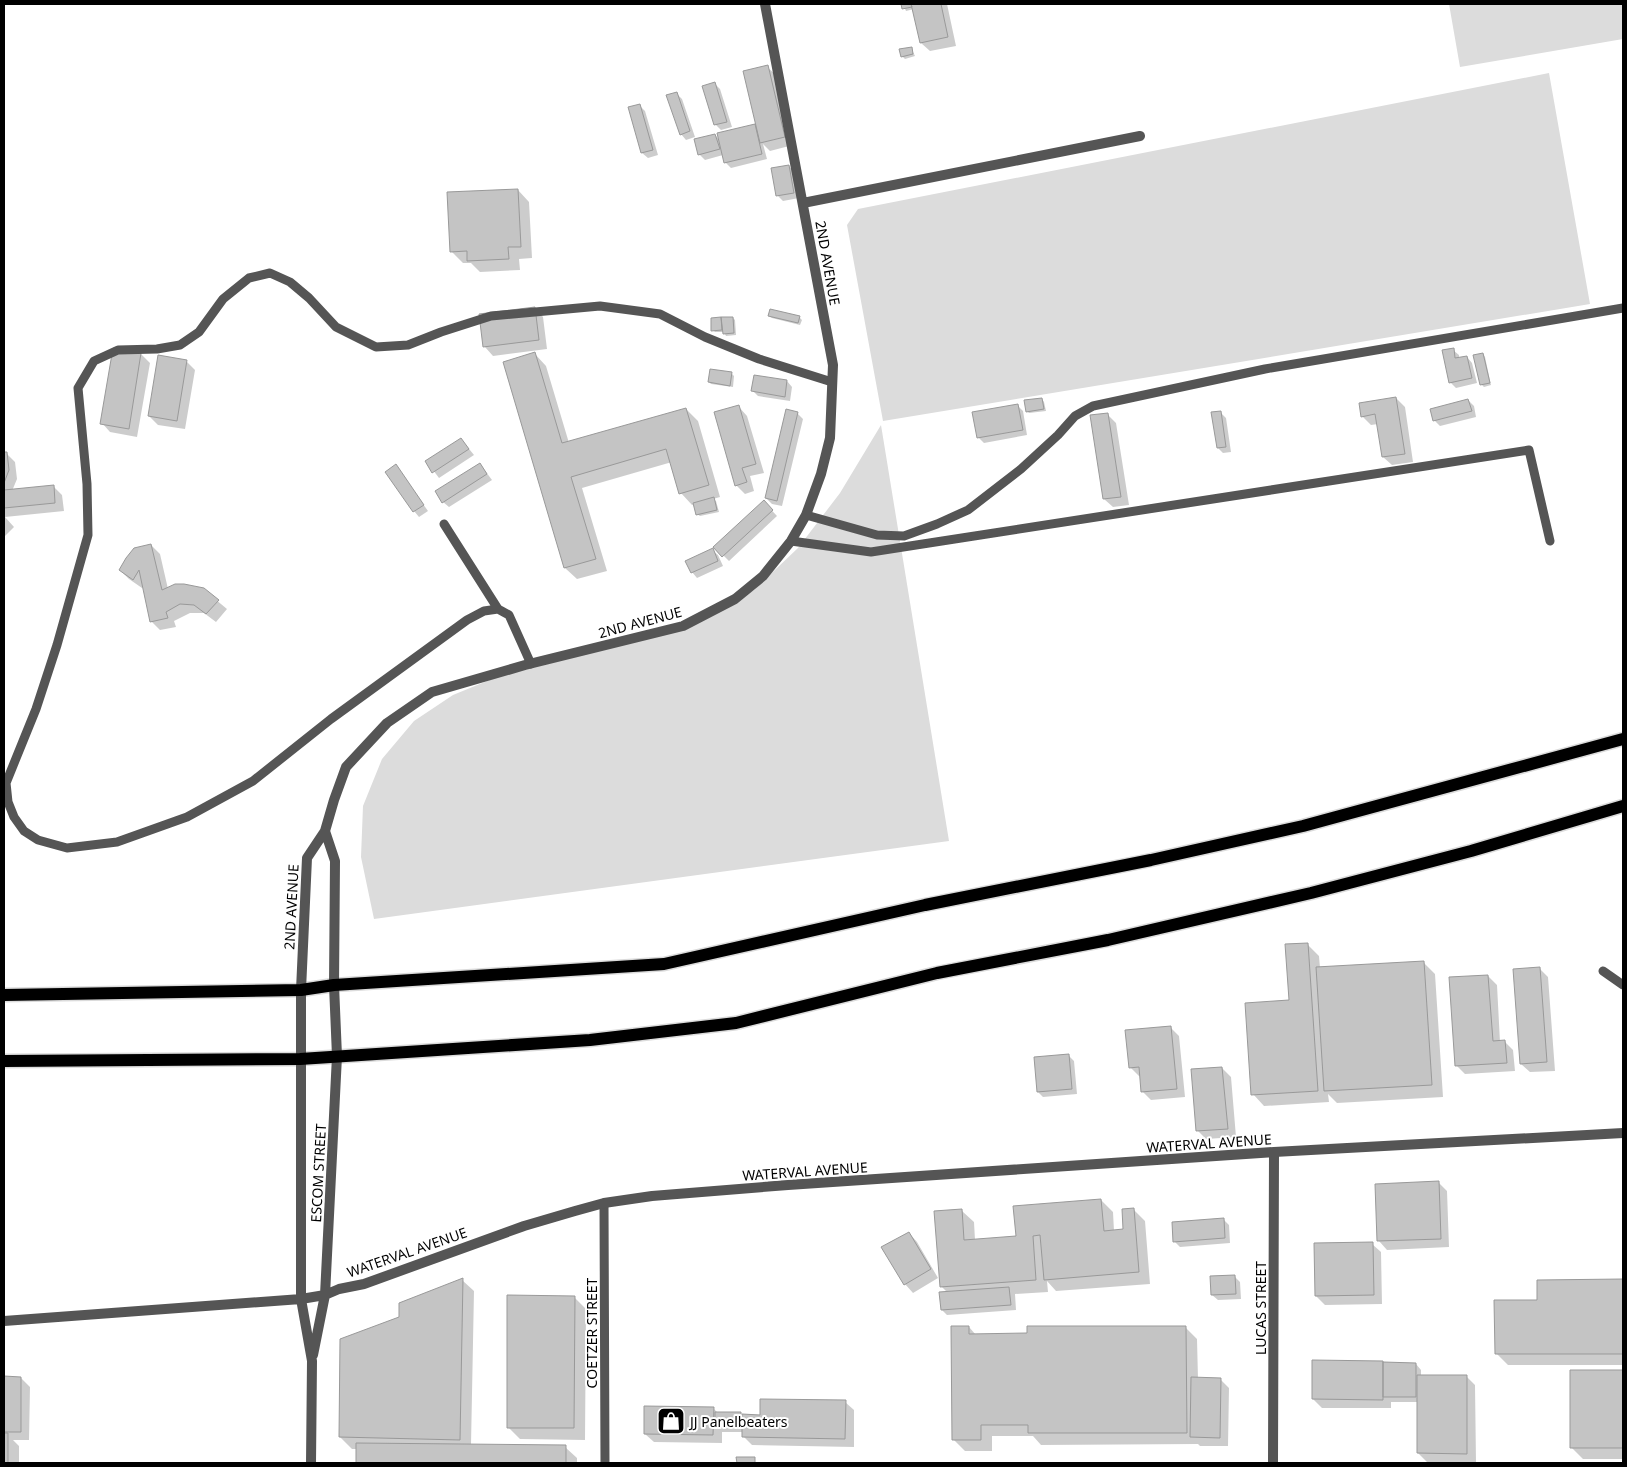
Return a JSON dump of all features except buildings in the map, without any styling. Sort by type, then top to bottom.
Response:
[{"type":"main road","points":[[4,995],[301,990],[334,985],[664,964],[925,905],[1151,860],[1303,826],[1623,740]]},
{"type":"main road","points":[[4,1061],[300,1059],[590,1040],[736,1022],[937,973],[1108,940],[1311,893],[1471,851],[1623,806]]},
{"type":"street","name":"2ND AVENUE","points":[[301,990],[307,858],[325,831],[346,768],[387,723],[432,692],[531,664],[684,626],[735,598],[763,576],[791,541],[806,514],[821,474],[830,438],[833,365],[765,4]]},
{"type":"street","points":[[803,203],[1140,136]]},
{"type":"street","points":[[325,831],[335,861],[334,985]]},
{"type":"street","name":"ESCOM STREET","points":[[311,1463],[312,1361],[325,1295],[337,1056],[334,985]]},
{"type":"street","name":"ESCOM STREET","points":[[301,990],[301,1299],[312,1361]]},
{"type":"street","name":"WATERVAL AVENUE","points":[[4,1321],[301,1299],[325,1295],[339,1288],[364,1284],[524,1226],[604,1204],[652,1196],[1274,1152],[1623,1133]]},
{"type":"street","name":"LUCAS STREET","points":[[1274,1152],[1274,1463]]},
{"type":"lane","points":[[531,664],[509,614],[498,609],[484,611],[467,620],[331,719],[254,782],[187,817],[117,842],[67,848],[38,840],[24,831],[14,817],[8,802],[5,783],[36,709],[57,645],[88,534],[87,484],[78,388],[94,361],[118,350],[157,349],[180,345],[199,332],[223,299],[249,278],[270,273],[290,282],[309,298],[336,328],[376,347],[408,345],[491,316],[600,306],[660,314],[705,338],[759,359],[832,382]]},
{"type":"lane","points":[[806,514],[877,535],[904,536],[968,510],[1021,470],[1075,416],[1092,406],[1265,369],[1623,308]]},
{"type":"lane","points":[[791,541],[871,552],[1529,450],[1550,541]]},
{"type":"lane","points":[[444,524],[498,609]]},
{"type":"lane","points":[[1603,971],[1623,985]]},
{"type":"lane","name":"COETZER STREET","points":[[604,1204],[605,1463]]},
{"type":"shaded area","points":[[1449,4],[1623,4],[1623,39],[1460,67]]},
{"type":"shaded area","points":[[1549,73],[1590,304],[883,421],[847,225],[858,209]]},
{"type":"shaded area","points":[[881,425],[949,841],[374,919],[361,857],[363,806],[382,759],[414,721],[453,695],[492,679],[710,615],[754,590],[798,548],[840,493]]},
{"type":"place","name":"JJ Panelbeaters","points":[[671,1421]]}]
